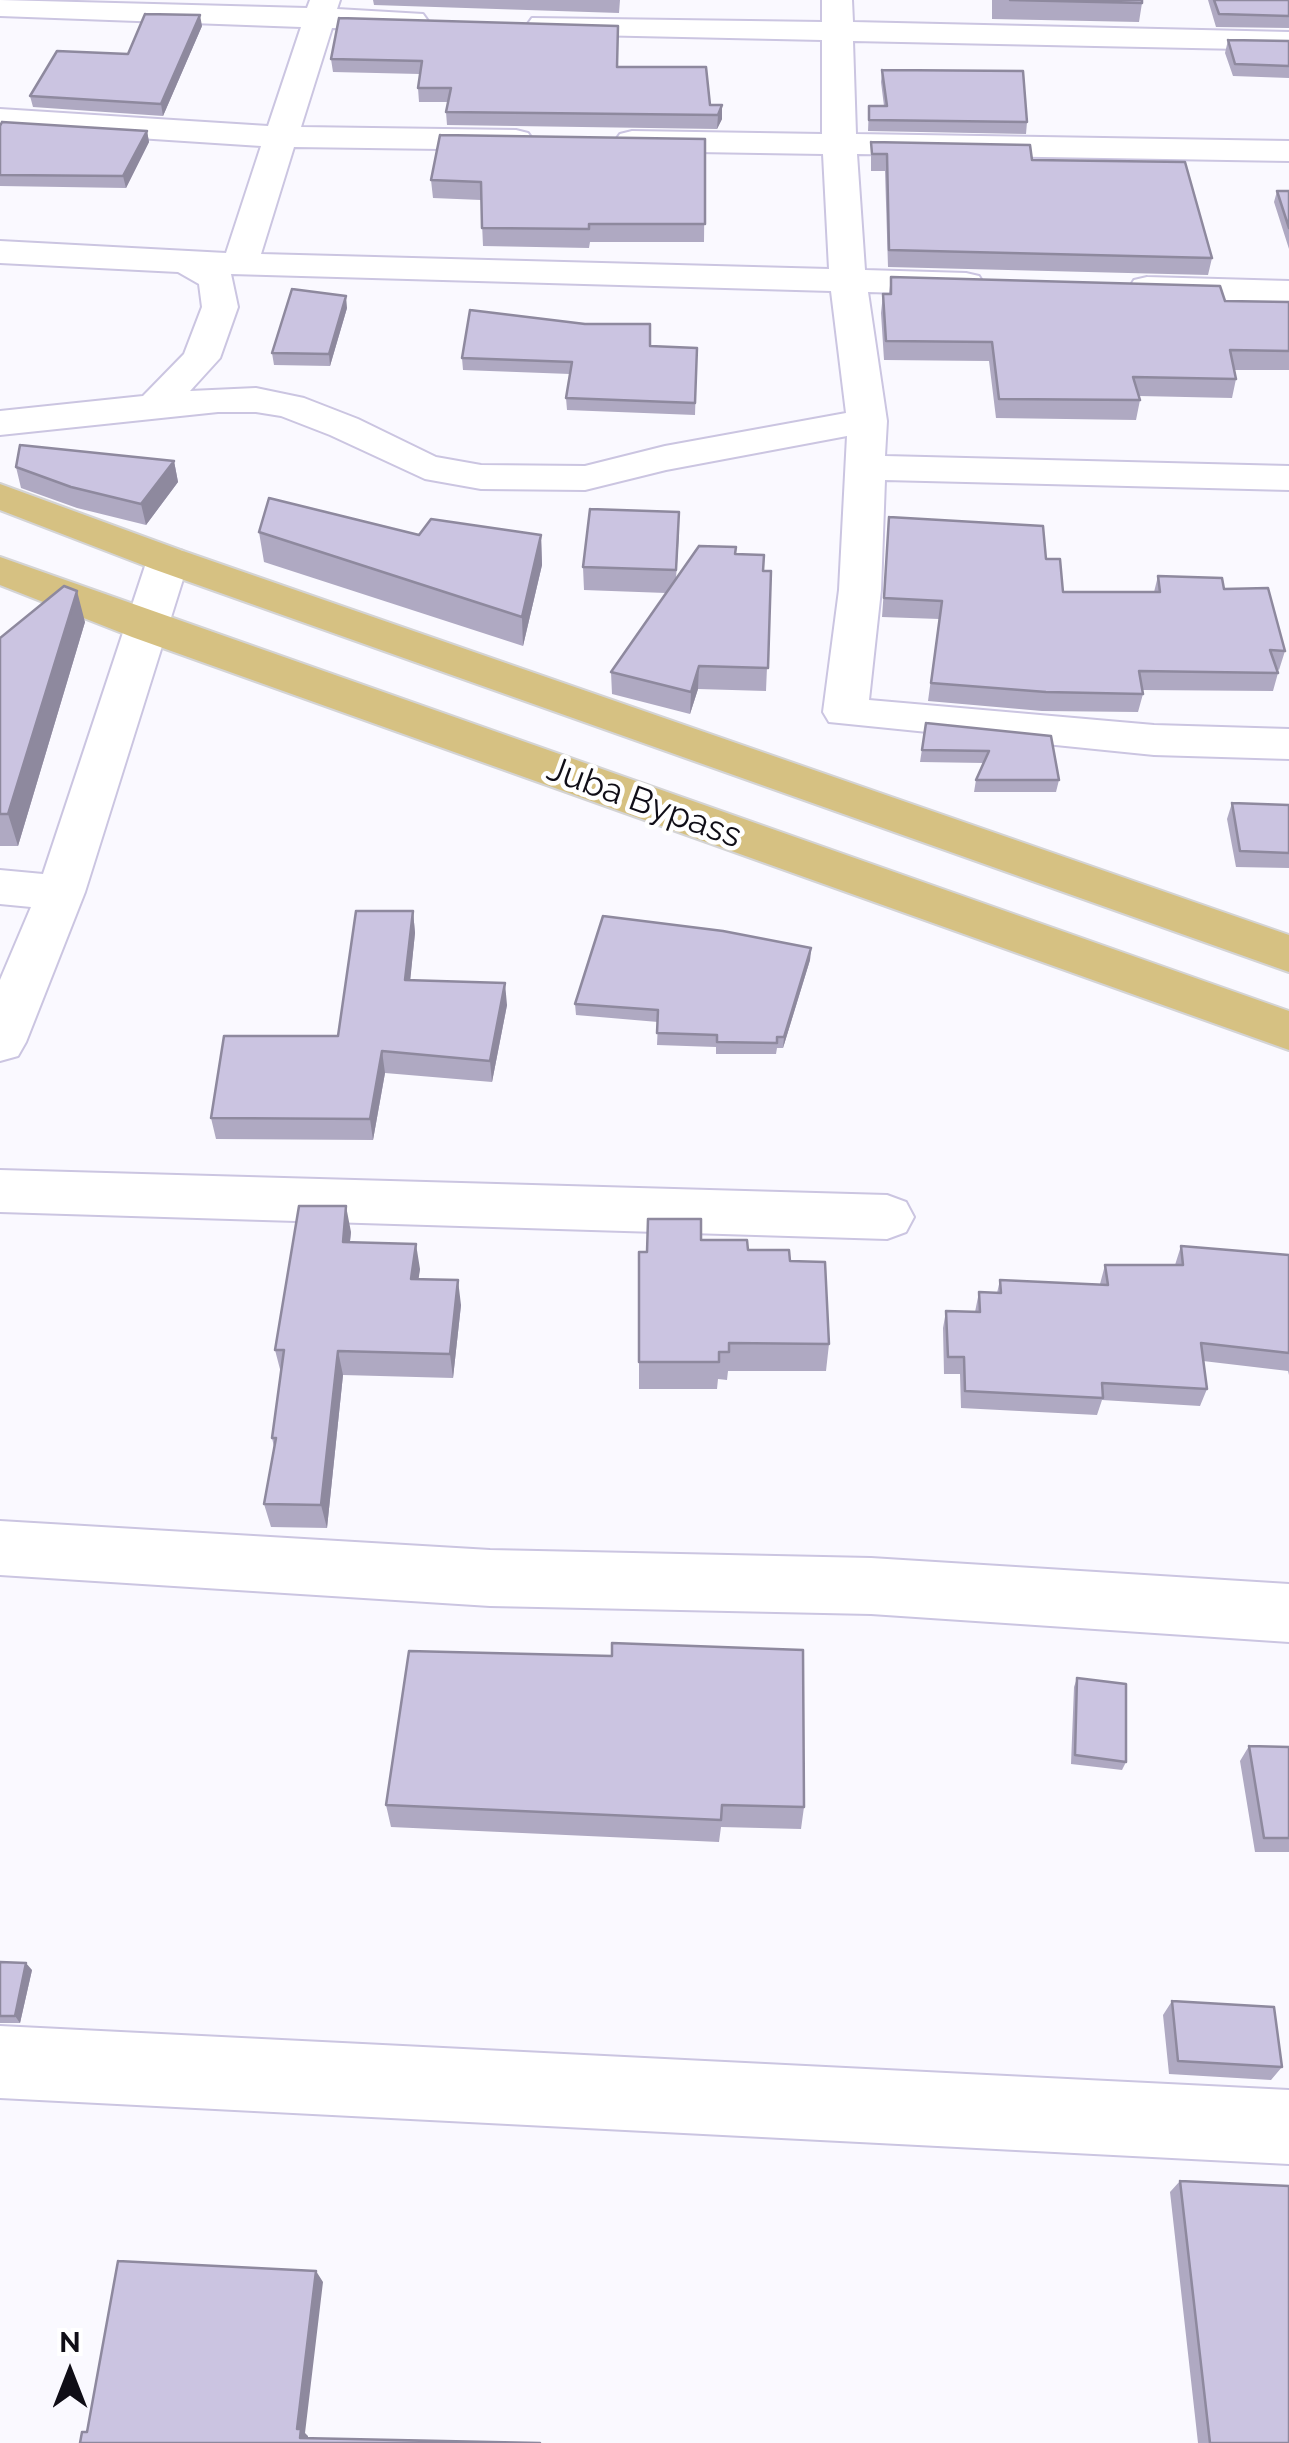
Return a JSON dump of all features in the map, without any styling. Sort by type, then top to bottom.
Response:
[{"type":"main road","name":"Juba Bypass","points":[[0,496],[168,560],[1289,954]]},
{"type":"main road","name":"Juba Bypass","points":[[0,570],[146,627],[1289,1030]]},
{"type":"street","points":[[0,6],[323,9],[441,22]]},
{"type":"street","points":[[240,264],[323,9]]},
{"type":"street","points":[[520,24],[837,16],[1289,41]]},
{"type":"street","points":[[837,16],[848,281],[867,421],[860,590],[845,712],[1154,740],[1289,744]]},
{"type":"street","points":[[0,119],[282,137],[541,140]]},
{"type":"street","points":[[600,141],[1289,152]]},
{"type":"street","points":[[0,252],[240,264],[1001,285]]},
{"type":"street","points":[[154,408],[201,358],[220,307],[216,279],[187,262]]},
{"type":"street","points":[[1116,288],[1289,292]]},
{"type":"street","points":[[0,423],[218,400],[256,400],[290,406],[344,427],[426,467],[481,476],[585,478],[664,458],[867,421]]},
{"type":"street","points":[[867,468],[1289,478]]},
{"type":"street","points":[[0,1042],[61,892],[168,560]]},
{"type":"street","points":[[0,887],[61,892]]},
{"type":"street","points":[[0,1191],[887,1216]]},
{"type":"street","points":[[0,1548],[490,1578],[871,1586],[1289,1613]]},
{"type":"street","points":[[0,2062],[1289,2127]]},
{"type":"building","points":[[1010,0],[1142,0],[1142,3]]},
{"type":"building","points":[[1214,0],[1289,0],[1289,16],[1219,14]]},
{"type":"building","points":[[145,14],[200,15],[161,104],[30,96],[57,51],[128,54]]},
{"type":"building","points":[[339,18],[618,26],[617,67],[706,67],[710,105],[722,105],[718,115],[446,112],[451,88],[418,88],[422,61],[331,59]]},
{"type":"building","points":[[1228,40],[1289,41],[1289,66],[1235,64]]},
{"type":"building","points":[[882,70],[1023,71],[1027,122],[869,120],[869,106],[887,106]]},
{"type":"building","points":[[2,122],[147,131],[123,176],[0,175]]},
{"type":"building","points":[[440,135],[705,139],[705,224],[482,228],[481,182],[431,180]]},
{"type":"building","points":[[871,142],[1030,145],[1032,160],[1185,162],[1212,258],[889,250],[887,154],[872,154]]},
{"type":"building","points":[[1277,191],[1289,191],[1289,228]]},
{"type":"building","points":[[891,277],[1220,286],[1225,301],[1289,302],[1289,351],[1230,350],[1236,379],[1133,377],[1140,400],[999,399],[992,342],[886,341],[883,294],[891,294]]},
{"type":"building","points":[[292,289],[346,296],[329,354],[272,353]]},
{"type":"building","points":[[470,310],[585,324],[650,324],[650,346],[697,348],[695,403],[566,398],[572,362],[462,358]]},
{"type":"building","points":[[20,445],[174,461],[141,504],[71,487],[16,467]]},
{"type":"building","points":[[269,498],[419,535],[431,519],[541,535],[522,617],[259,532]]},
{"type":"building","points":[[590,509],[679,512],[676,570],[583,567]]},
{"type":"building","points":[[889,517],[1043,526],[1046,559],[1060,559],[1063,592],[1160,592],[1158,576],[1222,578],[1224,589],[1268,588],[1285,651],[1270,650],[1278,673],[1139,671],[1143,694],[1046,692],[931,683],[942,601],[884,598]]},
{"type":"building","points":[[699,546],[736,547],[735,554],[764,555],[763,571],[771,571],[768,668],[699,666],[691,692],[611,672]]},
{"type":"building","points":[[64,586],[77,591],[8,814],[0,814],[0,638]]},
{"type":"building","points":[[926,723],[1051,736],[1059,780],[976,780],[989,751],[922,750]]},
{"type":"building","points":[[1232,803],[1289,805],[1289,853],[1240,851]]},
{"type":"building","points":[[356,911],[413,911],[405,980],[505,983],[490,1061],[382,1051],[370,1119],[211,1118],[224,1036],[338,1036]]},
{"type":"building","points":[[603,916],[723,931],[811,948],[784,1037],[777,1037],[777,1043],[717,1042],[717,1035],[657,1033],[658,1010],[575,1004]]},
{"type":"building","points":[[299,1206],[346,1206],[343,1242],[416,1244],[411,1279],[458,1280],[450,1354],[338,1351],[321,1505],[264,1504],[276,1438],[272,1438],[284,1350],[275,1350]]},
{"type":"building","points":[[648,1219],[701,1219],[701,1240],[747,1240],[748,1250],[789,1250],[790,1261],[825,1262],[829,1344],[729,1343],[729,1352],[719,1352],[719,1362],[639,1362],[639,1252],[647,1252]]},
{"type":"building","points":[[1181,1246],[1289,1255],[1289,1353],[1201,1343],[1207,1389],[1102,1383],[1103,1398],[965,1391],[964,1357],[948,1357],[946,1311],[980,1312],[979,1292],[1001,1293],[1000,1280],[1108,1285],[1105,1265],[1183,1265]]},
{"type":"building","points":[[612,1643],[803,1650],[804,1807],[722,1805],[721,1820],[386,1805],[409,1651],[612,1656]]},
{"type":"building","points":[[1077,1678],[1126,1684],[1126,1762],[1075,1755]]},
{"type":"building","points":[[1249,1746],[1289,1747],[1289,1838],[1264,1838]]},
{"type":"building","points":[[0,1962],[26,1963],[15,2016],[0,2016]]},
{"type":"building","points":[[1172,2001],[1274,2007],[1282,2067],[1178,2061]]},
{"type":"building","points":[[1180,2181],[1289,2186],[1289,2443],[1210,2443]]},
{"type":"building","points":[[118,2261],[316,2271],[297,2429],[301,2429],[300,2438],[540,2443],[80,2443],[82,2432],[87,2432]]}]
